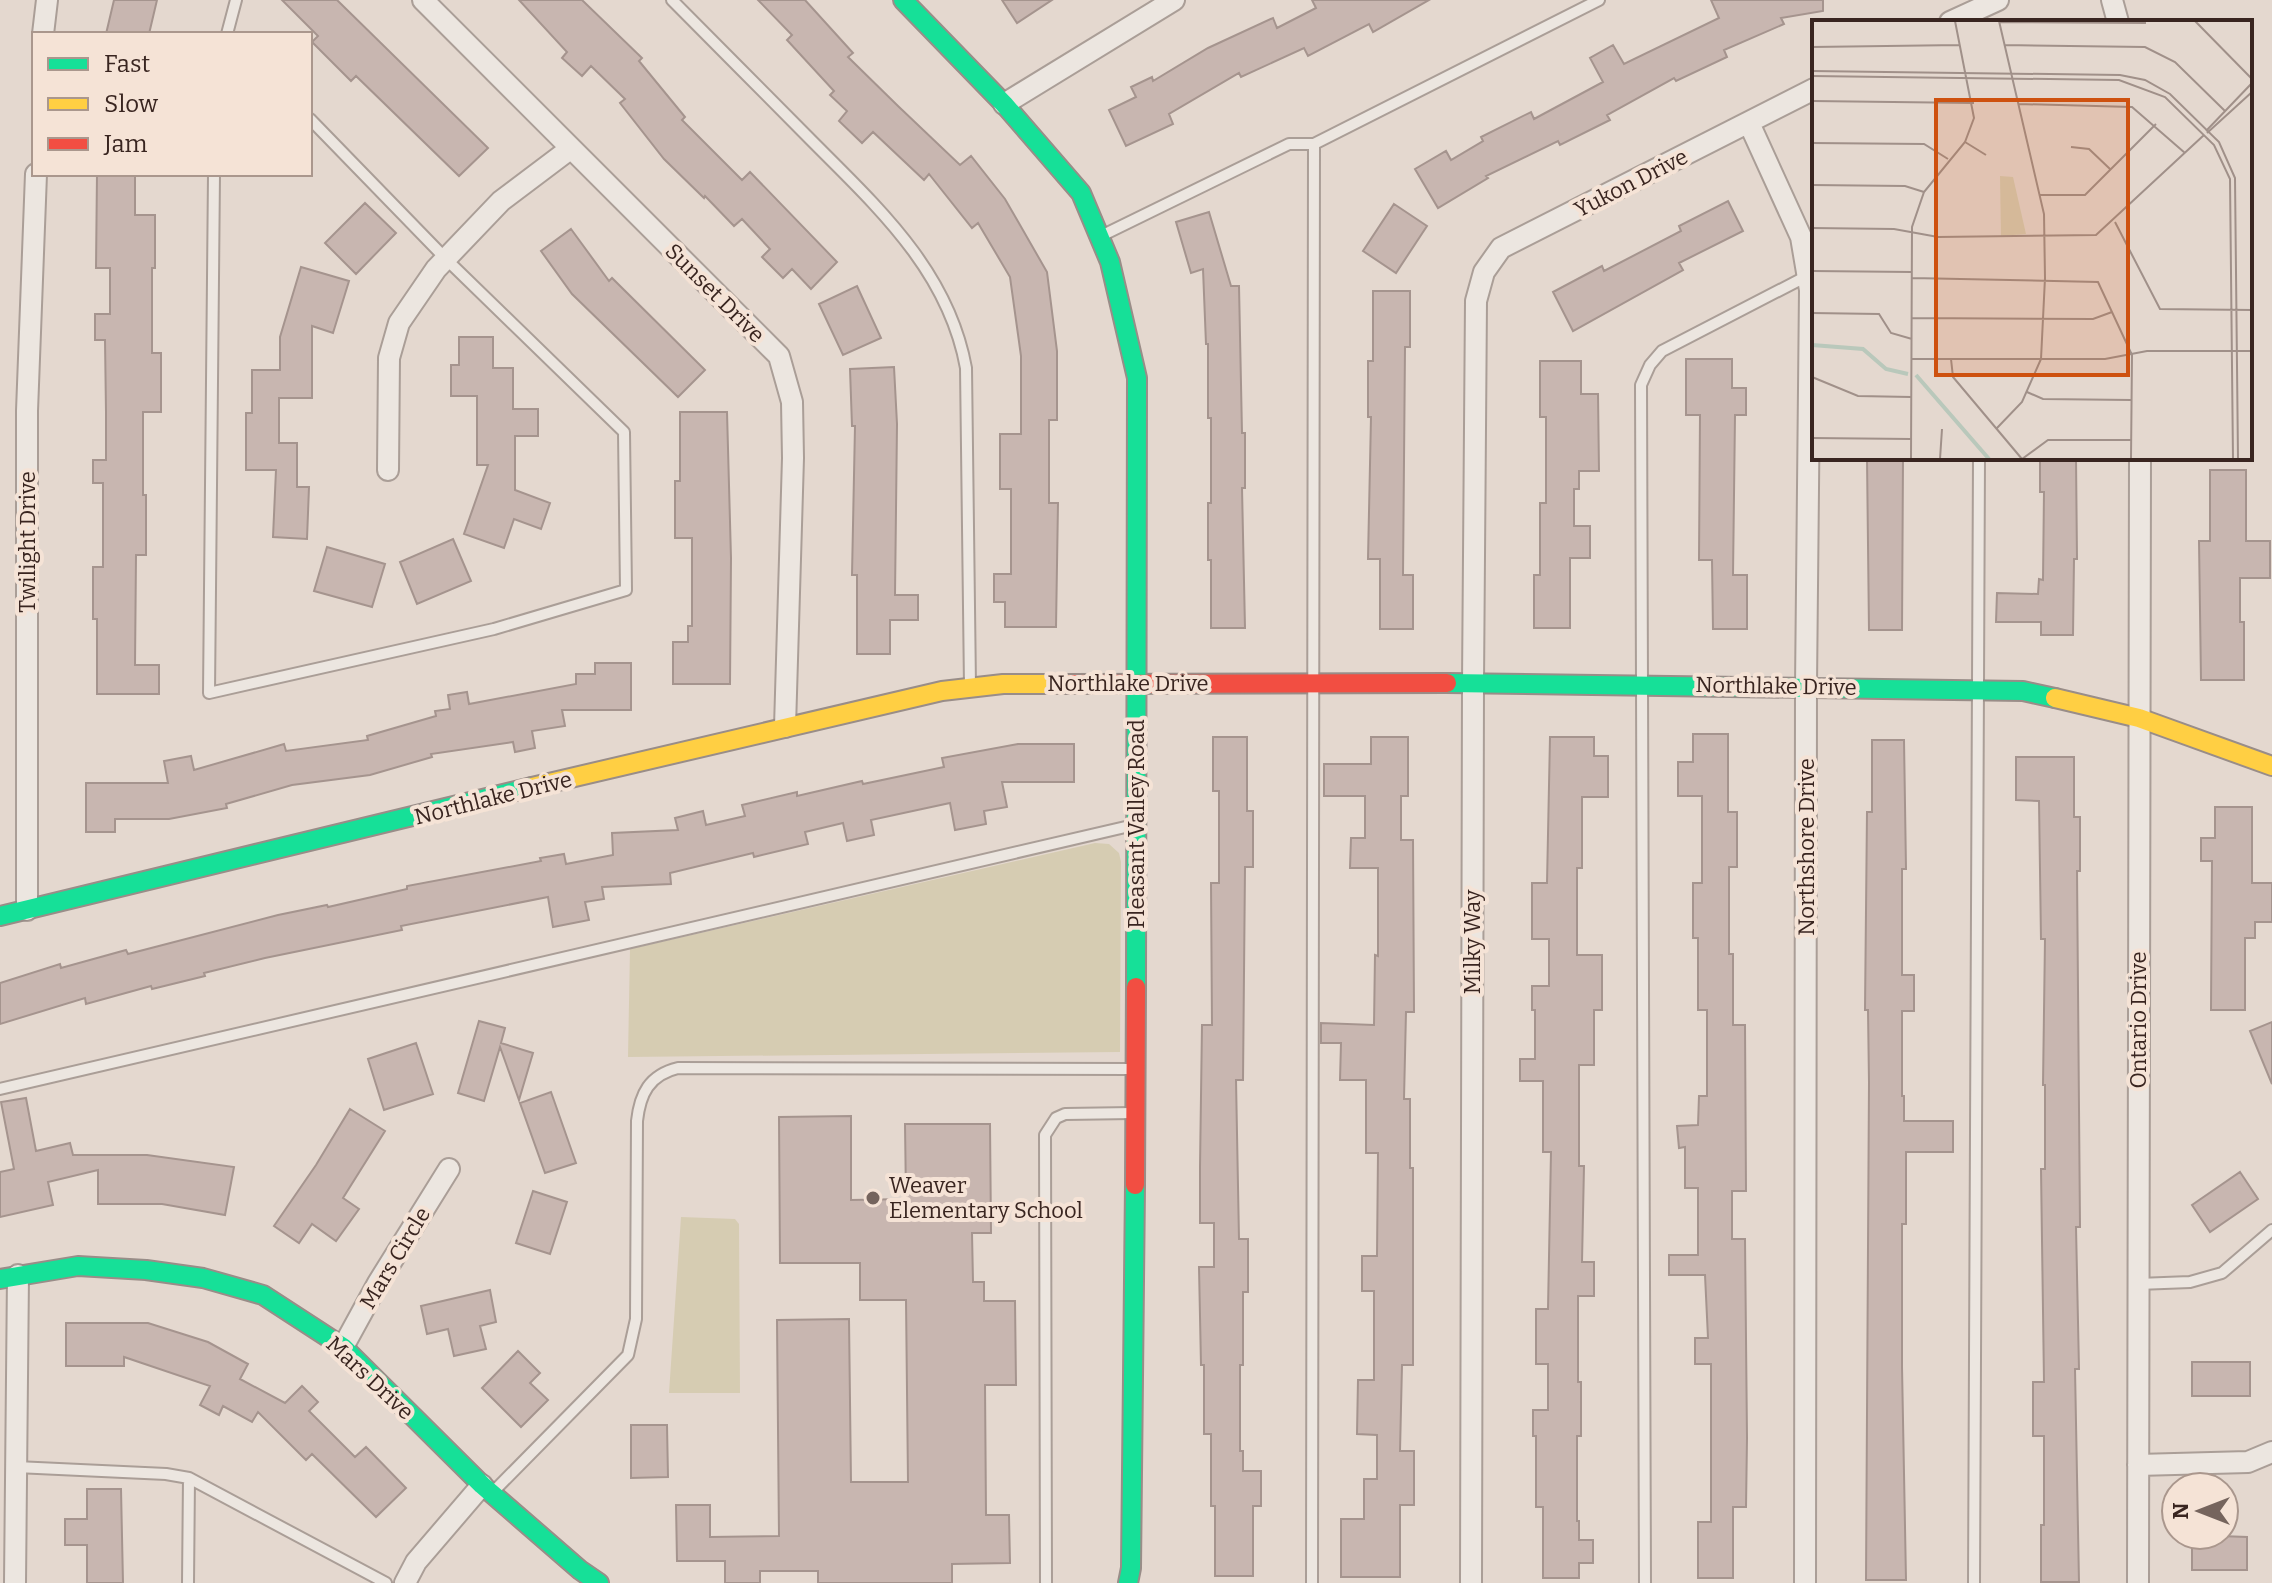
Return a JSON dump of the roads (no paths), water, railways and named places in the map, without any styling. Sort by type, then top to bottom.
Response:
[{"type":"street","points":[[43,32],[47,0]]},
{"type":"street","name":"Sunset Drive","points":[[423,0],[779,356],[792,402],[793,458],[785,727]]},
{"type":"street","name":"Pleasant Valley Road","points":[[903,0],[1004,104],[1081,193],[1110,262],[1137,378],[1135,1114],[1131,1568],[1128,1583]]},
{"type":"street","points":[[1004,104],[1174,0]]},
{"type":"street","points":[[1954,20],[1998,0]]},
{"type":"street","points":[[2112,0],[2117,20]]},
{"type":"street","name":"Yukon Drive","points":[[1476,301],[1484,272],[1501,248],[1812,90]]},
{"type":"street","name":"Northshore Drive","points":[[1749,123],[1801,237],[1811,274],[1806,686],[1805,1583]]},
{"type":"street","points":[[388,470],[389,358],[399,323],[446,259],[501,201],[570,149]]},
{"type":"street","name":"Twilight Drive","points":[[27,910],[27,411],[36,176]]},
{"type":"street","name":"Milky Way","points":[[1471,1583],[1476,301]]},
{"type":"street","name":"Ontario Drive","points":[[2138,1583],[2140,460]]},
{"type":"street","name":"Northlake Drive","points":[[0,916],[785,727],[942,691],[1003,684],[1473,683],[2023,691],[2139,718],[2272,766]]},
{"type":"street","name":"Mars Circle","points":[[343,1347],[378,1283],[449,1169]]},
{"type":"street","name":"Mars Drive","points":[[9,1277],[78,1266],[146,1270],[203,1278],[263,1295],[343,1347],[487,1489],[599,1583]]},
{"type":"street","points":[[9,1277],[16,1467],[15,1583]]},
{"type":"street","points":[[2138,1465],[2248,1462],[2272,1452]]},
{"type":"street","points":[[405,1583],[416,1562],[487,1489]]},
{"type":"lane","points":[[228,32],[236,0]]},
{"type":"lane","points":[[672,0],[880,210],[920,257],[961,340],[966,368],[970,688]]},
{"type":"lane","points":[[1099,237],[1289,144],[1314,144],[1599,0]]},
{"type":"lane","points":[[214,176],[209,693],[494,629],[626,590],[624,432],[446,259],[312,121]]},
{"type":"lane","points":[[1312,1583],[1314,144]]},
{"type":"lane","points":[[1645,1583],[1641,385],[1650,365],[1662,351],[1811,274]]},
{"type":"lane","points":[[1974,1583],[1979,460]]},
{"type":"lane","points":[[0,1089],[1136,824]]},
{"type":"lane","points":[[487,1489],[628,1355],[636,1319],[639,1097],[653,1081],[668,1071],[678,1068],[1135,1069]]},
{"type":"lane","points":[[1046,1583],[1045,1135],[1056,1118],[1065,1114],[1135,1114]]},
{"type":"lane","points":[[2138,1284],[2190,1282],[2222,1273],[2272,1230]]},
{"type":"lane","points":[[16,1467],[166,1474],[189,1478],[386,1583]]},
{"type":"lane","points":[[188,1583],[189,1478]]},
{"type":"place","name":"Weaver Elementary School","points":[[873,1198]]}]
